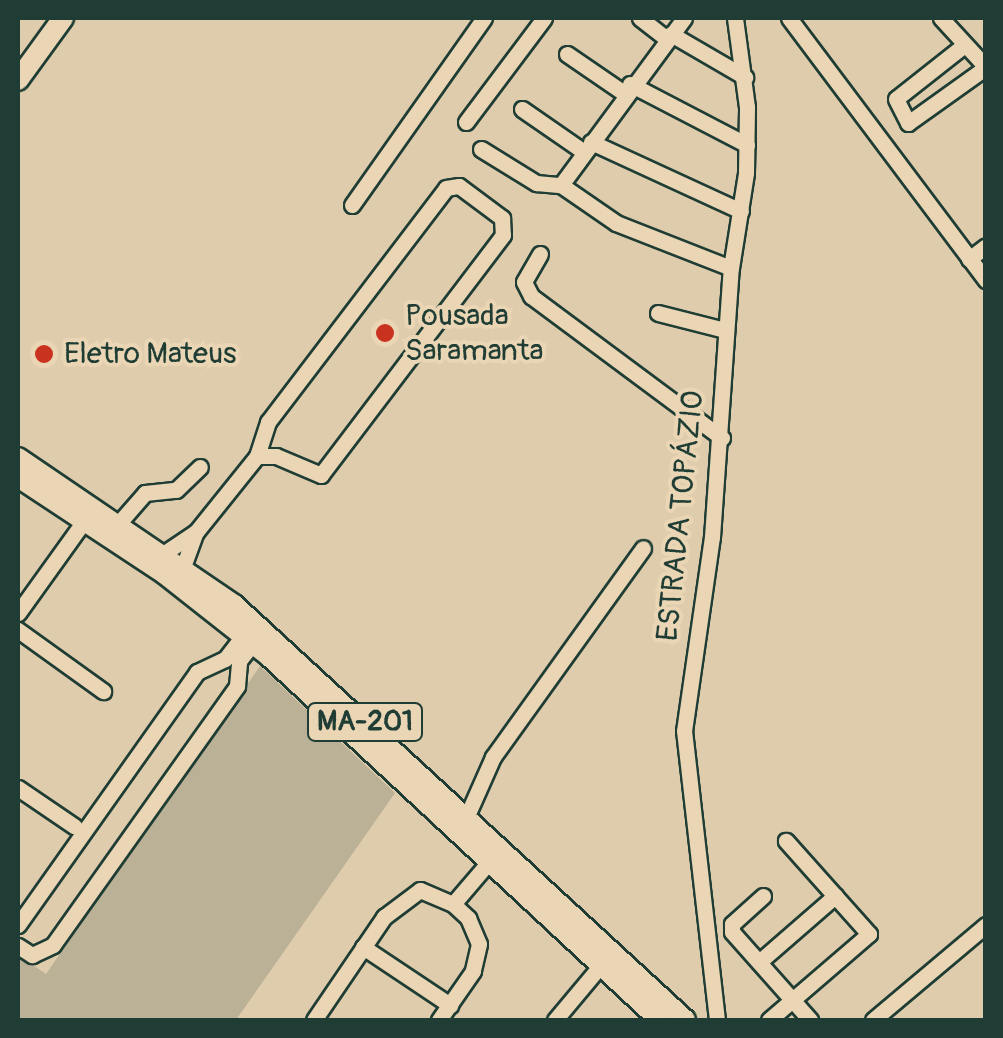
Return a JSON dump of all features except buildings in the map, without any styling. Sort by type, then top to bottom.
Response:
[{"type":"main road","points":[[18,80],[63,18]]},
{"type":"main road","name":"MA-201","points":[[18,458],[182,567],[281,645],[685,1020]]},
{"type":"main road","name":"MA-201","points":[[18,477],[248,639],[660,1020]]},
{"type":"street","points":[[352,205],[484,18]]},
{"type":"street","points":[[466,122],[544,18]]},
{"type":"street","points":[[640,18],[745,77]]},
{"type":"street","points":[[561,185],[627,89],[684,18]]},
{"type":"street","name":"ESTRADA TOPÁZIO","points":[[717,1020],[684,730],[722,438],[725,330],[747,146],[745,77],[735,18]]},
{"type":"street","points":[[788,18],[986,280]]},
{"type":"street","points":[[941,18],[984,68],[908,122],[896,99],[963,46]]},
{"type":"street","points":[[566,54],[627,89],[747,146]]},
{"type":"street","points":[[522,110],[588,147],[741,211]]},
{"type":"street","points":[[482,149],[536,183],[561,185],[616,222],[731,268]]},
{"type":"street","points":[[182,567],[196,532],[257,456],[268,422],[446,188],[459,186],[502,218],[503,235],[321,476],[276,456],[257,456]]},
{"type":"street","points":[[969,260],[986,246]]},
{"type":"street","points":[[540,254],[524,282],[531,296],[722,438]]},
{"type":"street","points":[[658,313],[725,330]]},
{"type":"street","points":[[118,524],[145,493],[176,490],[200,467]]},
{"type":"street","points":[[18,612],[84,520]]},
{"type":"street","points":[[163,554],[196,532]]},
{"type":"street","points":[[466,818],[493,757],[643,548]]},
{"type":"street","points":[[18,630],[103,691]]},
{"type":"street","points":[[18,925],[198,672],[225,660],[248,639]]},
{"type":"street","points":[[18,946],[32,955],[53,946],[237,686],[240,660],[248,639]]},
{"type":"street","points":[[18,788],[74,826]]},
{"type":"street","points":[[770,1020],[869,934],[786,841]]},
{"type":"street","points":[[453,904],[489,862]]},
{"type":"street","points":[[314,1020],[393,906],[411,893],[432,893],[453,904],[468,918],[479,944],[473,971],[439,1020]]},
{"type":"street","points":[[764,896],[730,928],[810,1020]]},
{"type":"street","points":[[759,962],[835,896]]},
{"type":"street","points":[[873,1020],[986,925]]},
{"type":"street","points":[[363,947],[450,1005]]},
{"type":"street","points":[[555,1020],[601,966]]},
{"type":"shaded area","points":[[260,666],[395,793],[236,1020],[18,1020],[18,955],[46,974]]},
{"type":"place","name":"Pousada Saramanta","points":[[385,333]]},
{"type":"place","name":"Eletro Mateus","points":[[44,354]]}]
